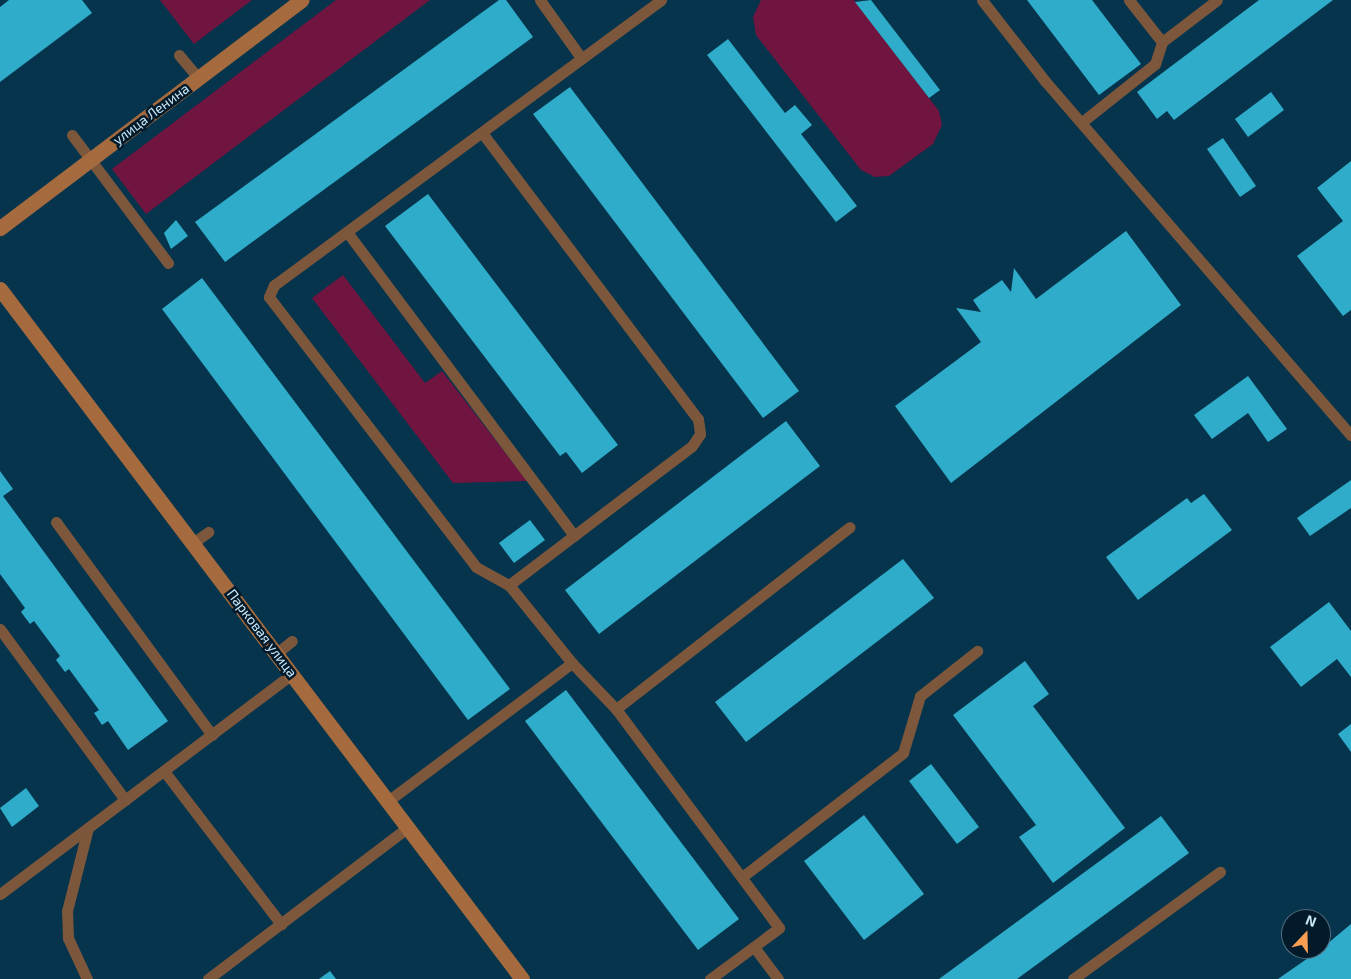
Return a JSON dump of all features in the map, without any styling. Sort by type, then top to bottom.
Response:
[{"type":"main road","name":"улица Ленина","points":[[0,228],[302,0]]},
{"type":"main road","name":"Парковая улица","points":[[0,289],[522,979]]},
{"type":"lane","points":[[540,0],[582,59]]},
{"type":"lane","points":[[661,0],[483,134],[274,285],[269,297],[476,567],[509,585],[572,663],[616,709],[780,928],[710,979]]},
{"type":"lane","points":[[982,0],[1082,122],[1351,436]]},
{"type":"lane","points":[[1130,0],[1162,42]]},
{"type":"lane","points":[[1082,122],[1155,64],[1162,42],[1217,0]]},
{"type":"lane","points":[[179,55],[198,78]]},
{"type":"lane","points":[[483,134],[698,419],[700,434],[692,446],[509,585]]},
{"type":"lane","points":[[72,136],[168,264]]},
{"type":"lane","points":[[347,232],[574,536]]},
{"type":"lane","points":[[56,522],[212,735]]},
{"type":"lane","points":[[616,709],[850,527]]},
{"type":"lane","points":[[193,543],[208,532]]},
{"type":"lane","points":[[0,629],[16,659],[125,800]]},
{"type":"lane","points":[[276,653],[292,641]]},
{"type":"lane","points":[[742,877],[904,753],[920,696],[977,651]]},
{"type":"lane","points":[[388,801],[572,663]]},
{"type":"lane","points":[[0,894],[292,674]]},
{"type":"lane","points":[[164,771],[281,924]]},
{"type":"lane","points":[[212,978],[408,827]]},
{"type":"lane","points":[[87,979],[68,938],[67,911],[88,828]]},
{"type":"lane","points":[[1074,979],[1220,872]]},
{"type":"lane","points":[[754,947],[778,979]]},
{"type":"shaded area","points":[[160,0],[252,0],[194,44]]},
{"type":"shaded area","points":[[336,0],[430,0],[146,214],[112,169]]},
{"type":"shaded area","points":[[761,0],[854,0],[939,111],[942,125],[933,144],[889,176],[875,177],[861,170],[756,35],[753,17]]},
{"type":"shaded area","points":[[343,275],[425,383],[442,371],[527,481],[453,483],[312,298]]},
{"type":"building","points":[[9,0],[82,0],[92,13],[0,82],[0,7]]},
{"type":"building","points":[[499,0],[506,0],[533,37],[225,262],[195,222]]},
{"type":"building","points":[[871,0],[940,90],[929,98],[855,2]]},
{"type":"building","points":[[1027,0],[1092,0],[1141,64],[1099,95]]},
{"type":"building","points":[[1259,0],[1333,0],[1174,120],[1167,111],[1157,119],[1137,92]]},
{"type":"building","points":[[728,39],[785,113],[795,105],[812,125],[801,134],[857,206],[836,222],[707,55]]},
{"type":"building","points":[[570,87],[799,391],[763,418],[533,114]]},
{"type":"building","points":[[1271,92],[1284,110],[1248,137],[1235,119]]},
{"type":"building","points":[[1223,138],[1256,186],[1240,197],[1207,149]]},
{"type":"building","points":[[1351,161],[1351,310],[1343,316],[1297,256],[1343,221],[1317,188]]},
{"type":"building","points":[[428,194],[618,445],[582,473],[566,452],[560,456],[385,226]]},
{"type":"building","points":[[176,220],[188,236],[171,249],[164,233]]},
{"type":"building","points":[[1126,231],[1181,305],[951,483],[895,406],[981,342],[956,308],[981,312],[973,300],[1002,280],[1011,292],[1014,268],[1036,299]]},
{"type":"building","points":[[202,278],[510,689],[468,720],[162,309]]},
{"type":"building","points":[[1248,376],[1287,429],[1268,442],[1248,413],[1212,439],[1194,415]]},
{"type":"building","points":[[786,421],[820,466],[599,634],[565,590]]},
{"type":"building","points":[[0,471],[13,489],[3,496],[168,721],[128,750],[108,721],[102,725],[94,713],[99,710],[69,669],[65,672],[56,660],[60,656],[34,621],[30,624],[21,612],[25,608],[0,574]]},
{"type":"building","points":[[1351,480],[1351,508],[1310,536],[1297,518]]},
{"type":"building","points":[[1204,494],[1232,530],[1138,600],[1106,557],[1187,498],[1191,503]]},
{"type":"building","points":[[530,520],[545,540],[514,563],[499,543]]},
{"type":"building","points":[[903,559],[934,598],[746,742],[715,702]]},
{"type":"building","points":[[1329,602],[1351,631],[1351,677],[1337,659],[1301,687],[1270,647]]},
{"type":"building","points":[[1025,661],[1049,694],[1033,706],[1125,828],[1053,883],[1019,837],[1036,825],[953,715]]},
{"type":"building","points":[[566,690],[739,919],[698,950],[525,721]]},
{"type":"building","points":[[1351,724],[1351,752],[1338,734]]},
{"type":"building","points":[[931,764],[979,827],[957,844],[909,781]]},
{"type":"building","points":[[26,788],[39,806],[12,827],[0,808]]},
{"type":"building","points":[[864,815],[924,894],[864,940],[804,861]]},
{"type":"building","points":[[1161,816],[1189,853],[1017,979],[939,979]]},
{"type":"building","points":[[1351,924],[1351,979],[1278,979],[1307,959],[1331,959],[1331,941]]},
{"type":"building","points":[[330,971],[336,979],[319,979]]}]
